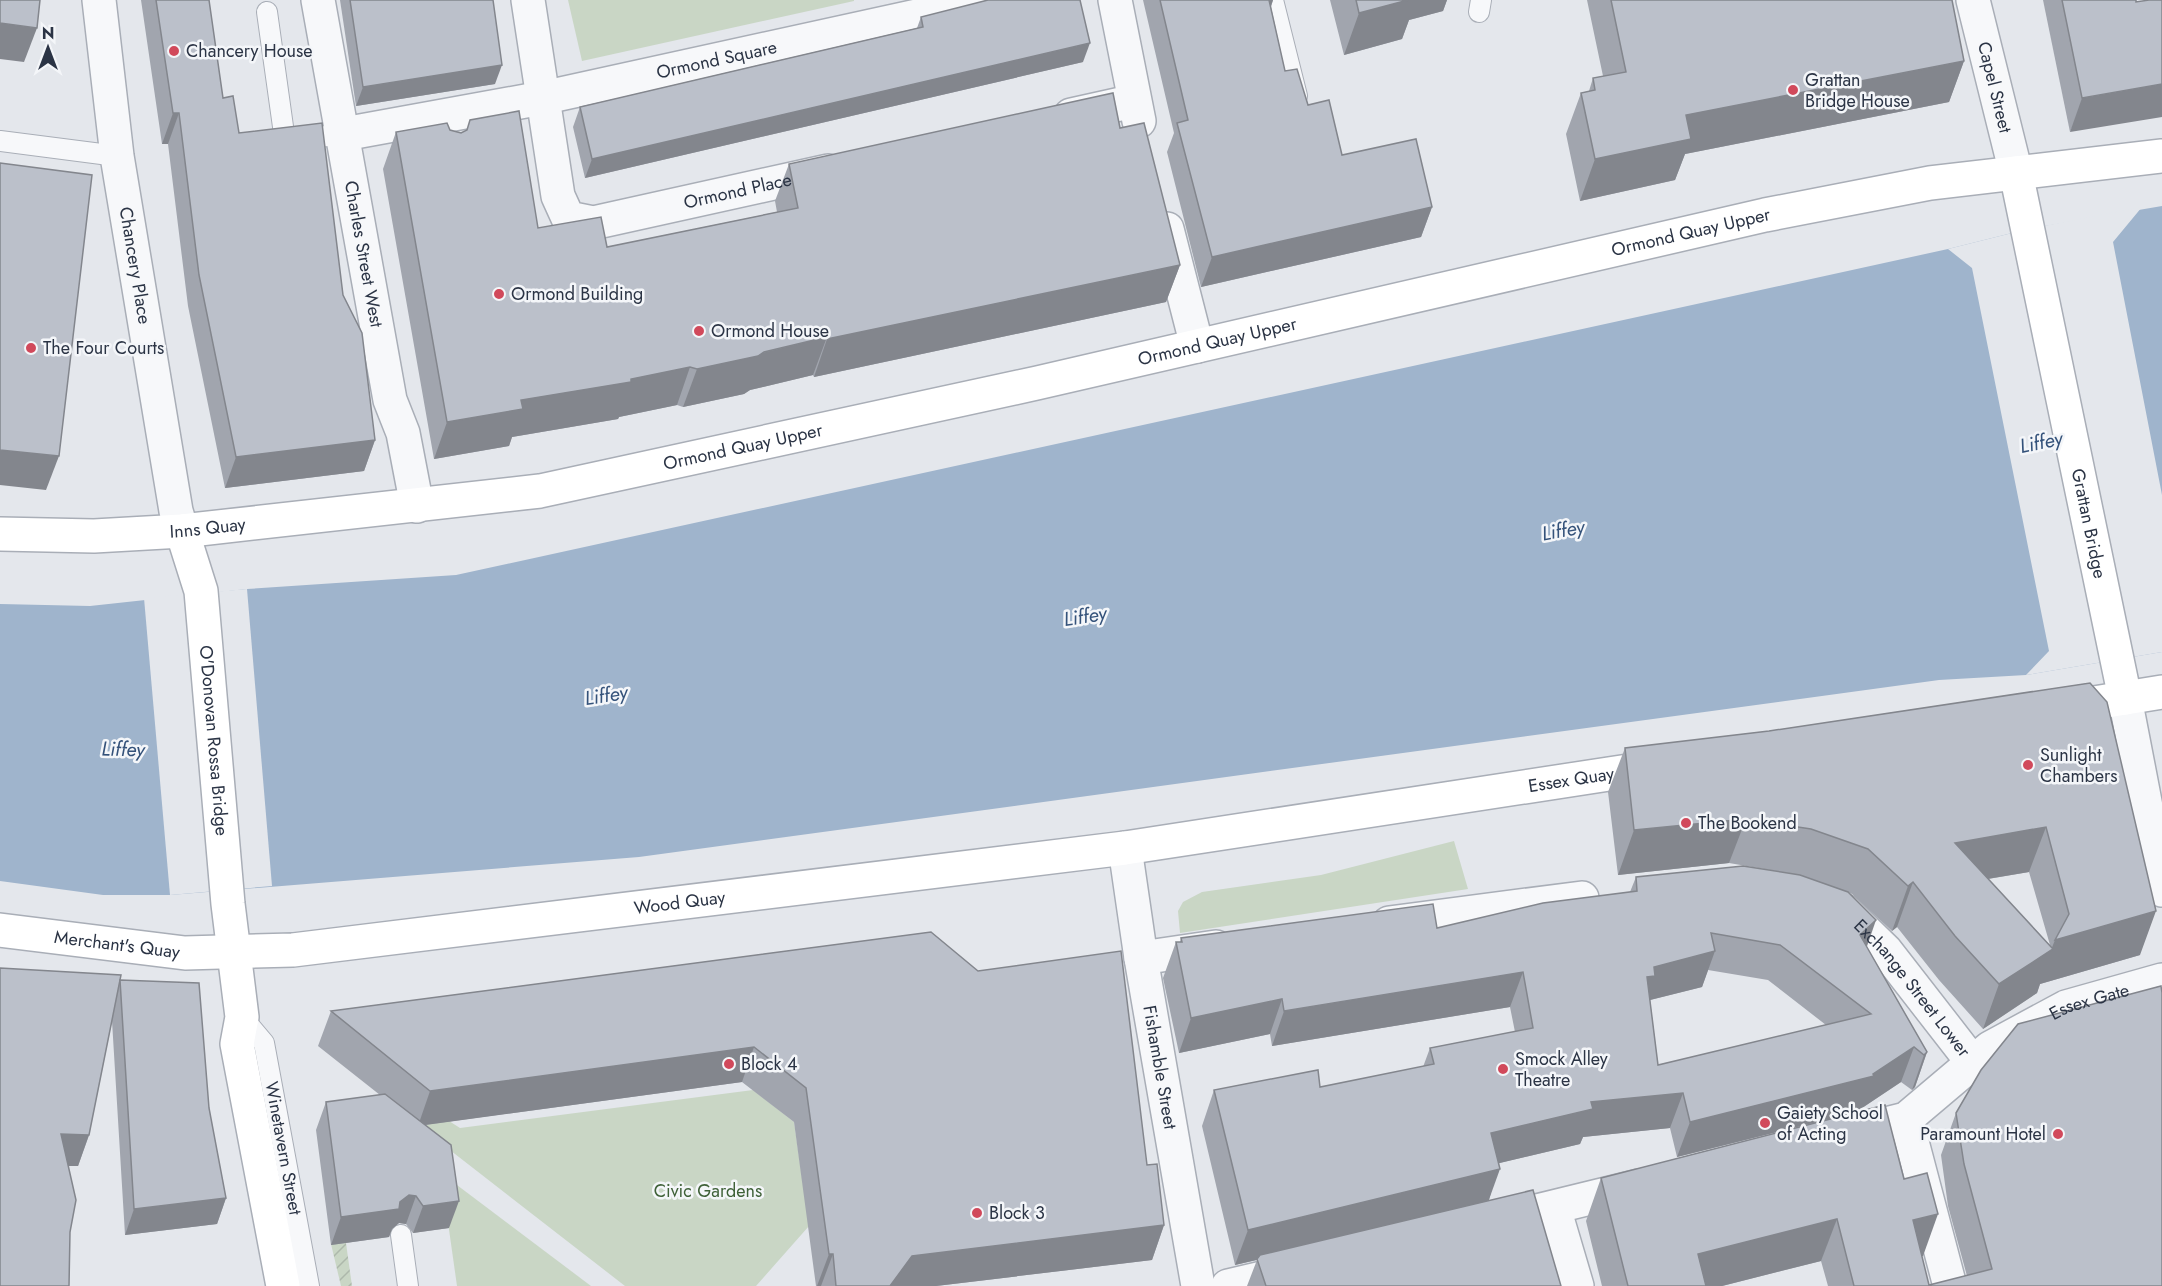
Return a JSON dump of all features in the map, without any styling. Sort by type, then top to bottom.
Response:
[{"type":"main road","name":"Ormond Quay Upper","points":[[417,506],[540,491],[1197,346],[1765,215],[1930,183],[2162,156]]},
{"type":"main road","name":"Grattan Bridge","points":[[2016,173],[2125,698]]},
{"type":"main road","name":"Inns Quay","points":[[0,534],[94,536],[182,531],[417,506]]},
{"type":"main road","name":"O'Donovan Rossa Bridge","points":[[182,531],[201,591],[228,904],[235,953]]},
{"type":"main road","points":[[2038,712],[2162,692]]},
{"type":"main road","name":"Essex Quay","points":[[1125,848],[1687,762]]},
{"type":"main road","name":"Wood Quay","points":[[235,953],[293,950],[1125,848]]},
{"type":"main road","name":"Merchant's Quay","points":[[0,930],[185,953],[235,953]]},
{"type":"main road","name":"Winetavern Street","points":[[235,953],[242,1017],[237,1044],[283,1286]]},
{"type":"street","name":"Chancery Place","points":[[99,0],[117,156],[176,511],[182,531]]},
{"type":"street","name":"Charles Street West","points":[[318,0],[344,134],[390,400],[403,433],[417,506]]},
{"type":"street","points":[[528,0],[542,98]]},
{"type":"street","name":"Ormond Square","points":[[344,134],[439,129],[542,98],[888,11],[990,0]]},
{"type":"street","points":[[1115,0],[1145,146]]},
{"type":"street","name":"Capel Street","points":[[1973,0],[2016,173]]},
{"type":"street","name":"Ormond Place","points":[[542,98],[558,196],[568,218],[593,223],[859,164]]},
{"type":"street","points":[[1042,122],[1134,101]]},
{"type":"street","points":[[1160,203],[1197,346]]},
{"type":"street","points":[[2125,698],[2162,890]]},
{"type":"street","name":"Fishamble Street","points":[[1125,848],[1141,958],[1198,1286]]},
{"type":"street","points":[[1360,927],[1609,895]]},
{"type":"street","name":"Exchange Street Lower","points":[[1803,896],[1845,911],[1886,951],[1973,1063]]},
{"type":"street","points":[[1141,958],[1245,943]]},
{"type":"street","name":"Essex Gate","points":[[1906,1119],[1990,1048],[2066,1007],[2162,980]]},
{"type":"street","points":[[1816,1142],[1906,1119],[1950,1286]]},
{"type":"street","points":[[1471,1228],[1669,1179]]},
{"type":"street","points":[[1554,1208],[1577,1286]]},
{"type":"street","points":[[1228,1286],[1326,1263]]},
{"type":"lane","points":[[1273,0],[1302,113]]},
{"type":"lane","points":[[267,12],[285,141],[344,134]]},
{"type":"lane","points":[[0,141],[117,156]]},
{"type":"lane","name":"Winetavern Street","points":[[242,1017],[264,1043],[309,1286]]},
{"type":"lane","points":[[401,1235],[408,1286]]},
{"type":"green space","points":[[568,0],[854,0],[854,1],[582,61]]},
{"type":"green space","points":[[1454,841],[1468,889],[1180,933],[1178,911],[1183,902],[1202,892],[1321,875]]},
{"type":"green space","name":"Civic Gardens","points":[[753,1090],[794,1122],[809,1226],[756,1286],[625,1286],[419,1126],[449,1121],[460,1128]]},
{"type":"green space","points":[[441,1173],[591,1286],[457,1286]]},
{"type":"green space","points":[[346,1243],[352,1286],[341,1286],[331,1244]]},
{"type":"water","name":"Liffey","points":[[2162,206],[2162,652],[2026,675],[1939,680],[639,857],[170,895],[103,895],[0,881],[0,604],[90,606],[247,589],[456,575],[1948,249],[2028,229]]},
{"type":"pier","points":[[2142,207],[2113,242],[2162,495],[2162,652],[2026,675],[2049,651],[1972,268],[1948,249],[2028,229]]},
{"type":"pier","points":[[247,589],[272,886],[170,895],[144,598]]},
{"type":"building","points":[[0,0],[40,0],[37,28],[0,23]]},
{"type":"building","points":[[156,0],[209,0],[223,98],[233,96],[239,133],[322,123],[343,295],[362,333],[375,440],[236,457],[199,275],[179,113],[173,113]]},
{"type":"building","points":[[350,0],[493,0],[502,65],[363,87]]},
{"type":"building","points":[[988,0],[1080,0],[1090,43],[592,159],[580,107],[923,27],[921,17]]},
{"type":"building","points":[[1160,0],[1269,0],[1285,71],[1297,69],[1308,105],[1329,100],[1342,155],[1416,139],[1432,207],[1212,257],[1177,123],[1188,120]]},
{"type":"building","points":[[1356,0],[1408,0],[1359,13]]},
{"type":"building","points":[[1611,0],[1952,0],[1964,61],[1686,115],[1691,139],[1595,159],[1581,93],[1595,90],[1593,78],[1626,72]]},
{"type":"building","points":[[2062,0],[2136,0],[2136,2],[2162,0],[2162,84],[2082,98]]},
{"type":"building","points":[[1113,93],[1120,128],[1144,123],[1180,265],[827,339],[827,337],[764,352],[758,356],[697,369],[690,367],[631,379],[631,382],[521,400],[523,409],[447,422],[396,132],[447,123],[450,130],[461,133],[467,130],[470,120],[519,111],[538,228],[601,217],[607,247],[798,208],[789,164]]},
{"type":"building","name":"The Four Courts","points":[[0,163],[92,175],[59,456],[0,450]]},
{"type":"building","points":[[2090,683],[2107,702],[2156,911],[2055,940],[2069,914],[2046,827],[1955,843],[2053,949],[1999,984],[1955,936],[1913,882],[1908,886],[1868,849],[1811,829],[1746,819],[1634,830],[1625,748],[1769,731]]},
{"type":"building","points":[[1743,866],[1800,875],[1848,892],[1876,920],[1860,935],[1927,1052],[1924,1055],[1914,1047],[1873,1074],[1874,1076],[1690,1122],[1683,1093],[1591,1102],[1593,1109],[1491,1133],[1500,1169],[1248,1230],[1214,1090],[1318,1070],[1320,1087],[1434,1064],[1430,1048],[1533,1028],[1523,972],[1284,1011],[1282,999],[1191,1018],[1176,942],[1182,942],[1181,938],[1433,904],[1437,928],[1543,903],[1637,891],[1636,877]],"holes":[[[1711,933],[1780,945],[1871,1014],[1658,1065],[1647,977],[1655,976],[1654,967],[1715,951]]]},
{"type":"building","points":[[931,932],[978,971],[1121,951],[1147,1165],[1157,1164],[1164,1225],[912,1256],[890,1286],[836,1286],[833,1254],[829,1254],[806,1088],[754,1047],[430,1091],[331,1011]]},
{"type":"building","points":[[0,968],[121,975],[89,1135],[61,1134],[76,1200],[70,1232],[69,1286],[0,1286]]},
{"type":"building","points":[[120,980],[199,983],[209,1108],[226,1198],[134,1209]]},
{"type":"building","points":[[2161,986],[2162,1286],[1854,1286],[1837,1219],[1698,1254],[1706,1286],[1628,1286],[1601,1178],[1885,1105],[1904,1179],[1927,1173],[1938,1214],[1913,1220],[1929,1285],[1992,1269],[1964,1164],[1956,1113],[1981,1070],[2018,1024]]},
{"type":"building","points":[[385,1094],[451,1145],[459,1201],[423,1206],[416,1196],[409,1195],[400,1202],[399,1209],[341,1217],[326,1102]]},
{"type":"building","points":[[1533,1190],[1561,1286],[1266,1286],[1257,1259],[1260,1255]]},
{"type":"place","name":"Chancery House","points":[[174,51]]},
{"type":"place","name":"Grattan Bridge House","points":[[1793,90]]},
{"type":"place","name":"Ormond Building","points":[[499,294]]},
{"type":"place","name":"Ormond House","points":[[699,331]]},
{"type":"place","name":"The Four Courts","points":[[31,348]]},
{"type":"place","name":"Sunlight Chambers","points":[[2028,765]]},
{"type":"place","name":"The Bookend","points":[[1686,823]]},
{"type":"place","name":"Block 4","points":[[729,1064]]},
{"type":"place","name":"Smock Alley Theatre","points":[[1503,1069]]},
{"type":"place","name":"Gaiety School of Acting","points":[[1765,1123]]},
{"type":"place","name":"Paramount Hotel","points":[[2058,1134]]},
{"type":"place","name":"Block 3","points":[[977,1213]]}]
